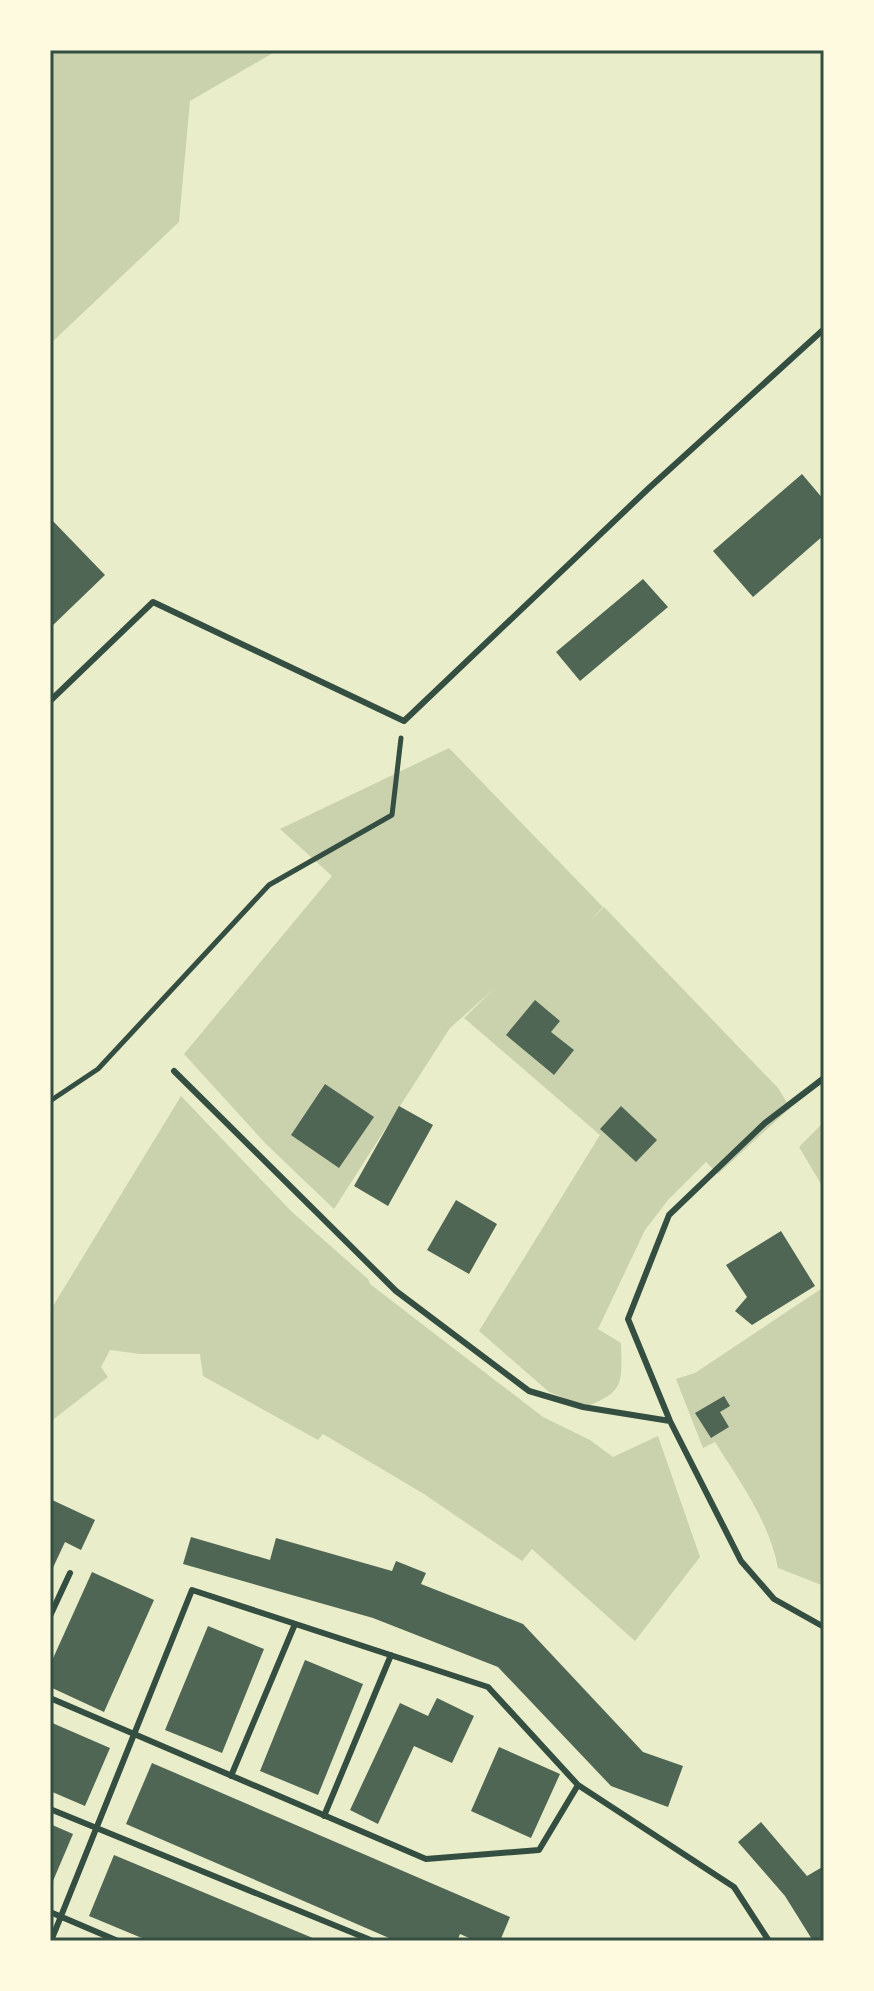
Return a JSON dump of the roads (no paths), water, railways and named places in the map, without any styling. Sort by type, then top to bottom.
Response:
[{"type":"lane","points":[[50,701],[153,602],[404,721],[649,488],[824,329]]},
{"type":"lane","points":[[174,1071],[396,1291],[529,1391],[583,1407],[670,1421]]},
{"type":"lane","points":[[824,1078],[765,1123],[669,1215],[628,1319],[670,1421],[741,1561],[774,1599],[824,1627]]},
{"type":"lane","points":[[50,1616],[70,1573]]},
{"type":"lane","points":[[51,1941],[192,1590],[488,1687],[578,1785],[734,1887],[769,1941]]},
{"type":"lane","points":[[231,1776],[295,1624]]},
{"type":"lane","points":[[324,1816],[391,1655]]},
{"type":"lane","points":[[50,1698],[426,1859],[539,1850],[578,1785]]},
{"type":"lane","points":[[50,1809],[373,1941]]},
{"type":"lane","points":[[50,1912],[118,1941]]}]
